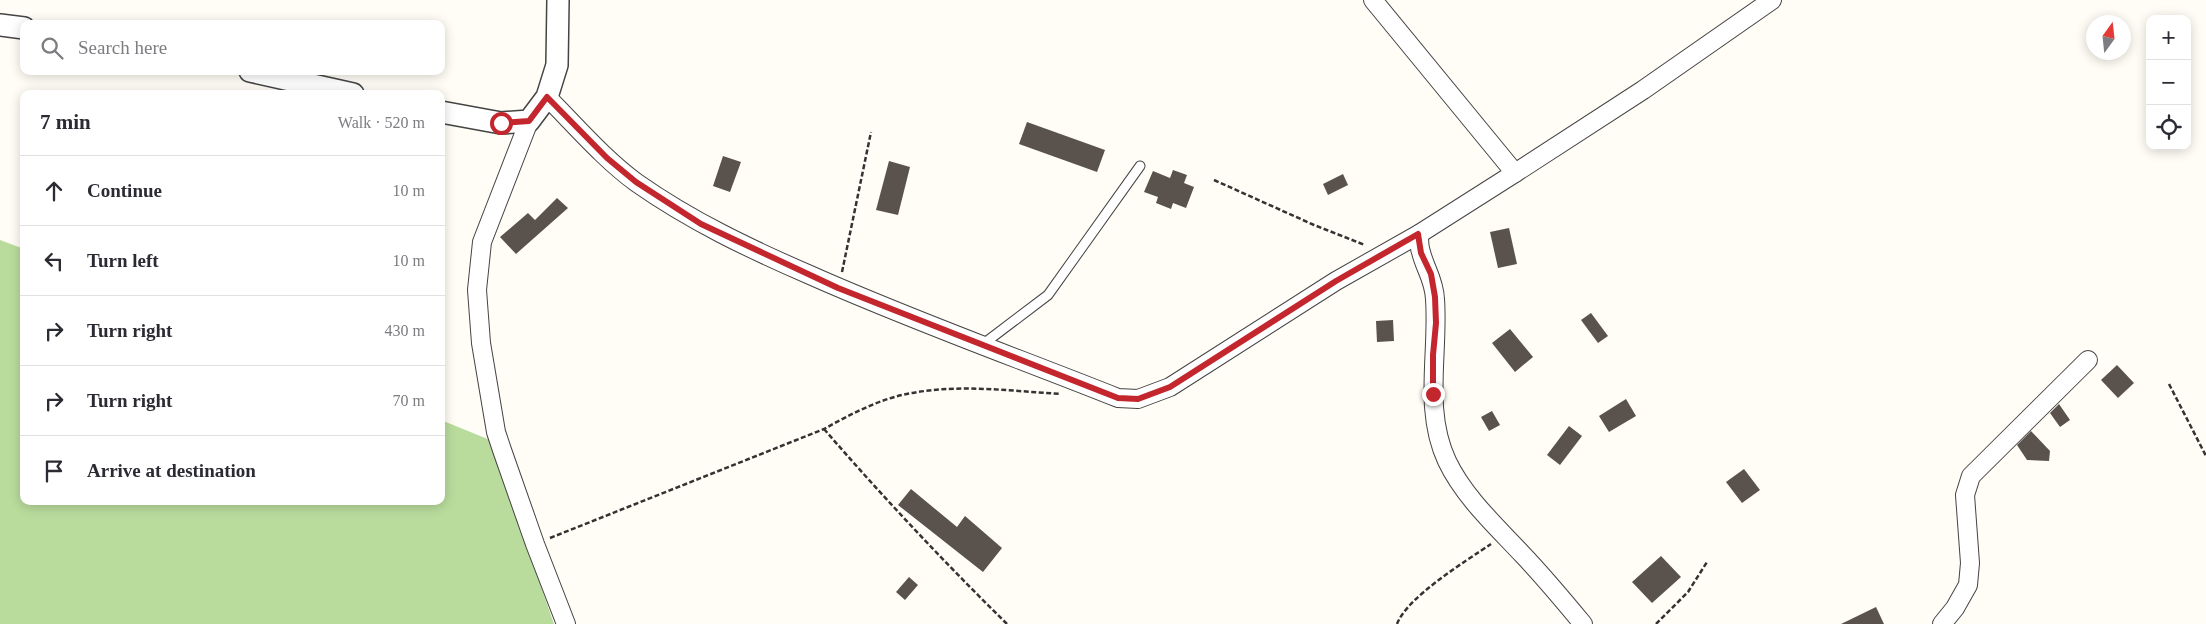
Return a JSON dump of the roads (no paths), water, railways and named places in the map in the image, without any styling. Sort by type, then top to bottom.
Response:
[{"type":"street","points":[[558,0],[557,65],[547,97],[529,121],[482,242],[478,290],[481,343],[496,432],[534,544],[566,624]]},
{"type":"street","points":[[1373,0],[1515,173]]},
{"type":"street","points":[[547,97],[607,158],[636,182],[701,224],[838,288],[1118,398],[1138,399],[1170,387],[1336,281],[1385,254],[1515,173],[1643,90],[1772,0]]},
{"type":"street","points":[[0,25],[20,28]]},
{"type":"street","points":[[268,75],[335,90]]},
{"type":"street","points":[[445,113],[501,123],[529,121]]},
{"type":"street","points":[[1418,234],[1421,253],[1431,274],[1435,297],[1436,323],[1433,355],[1433,394],[1438,432],[1447,461],[1476,504],[1583,624]]},
{"type":"street","points":[[1942,624],[1955,608],[1968,585],[1970,563],[1965,495],[1971,476],[2088,360]]},
{"type":"lane","points":[[982,345],[1048,295],[1140,166]]}]
